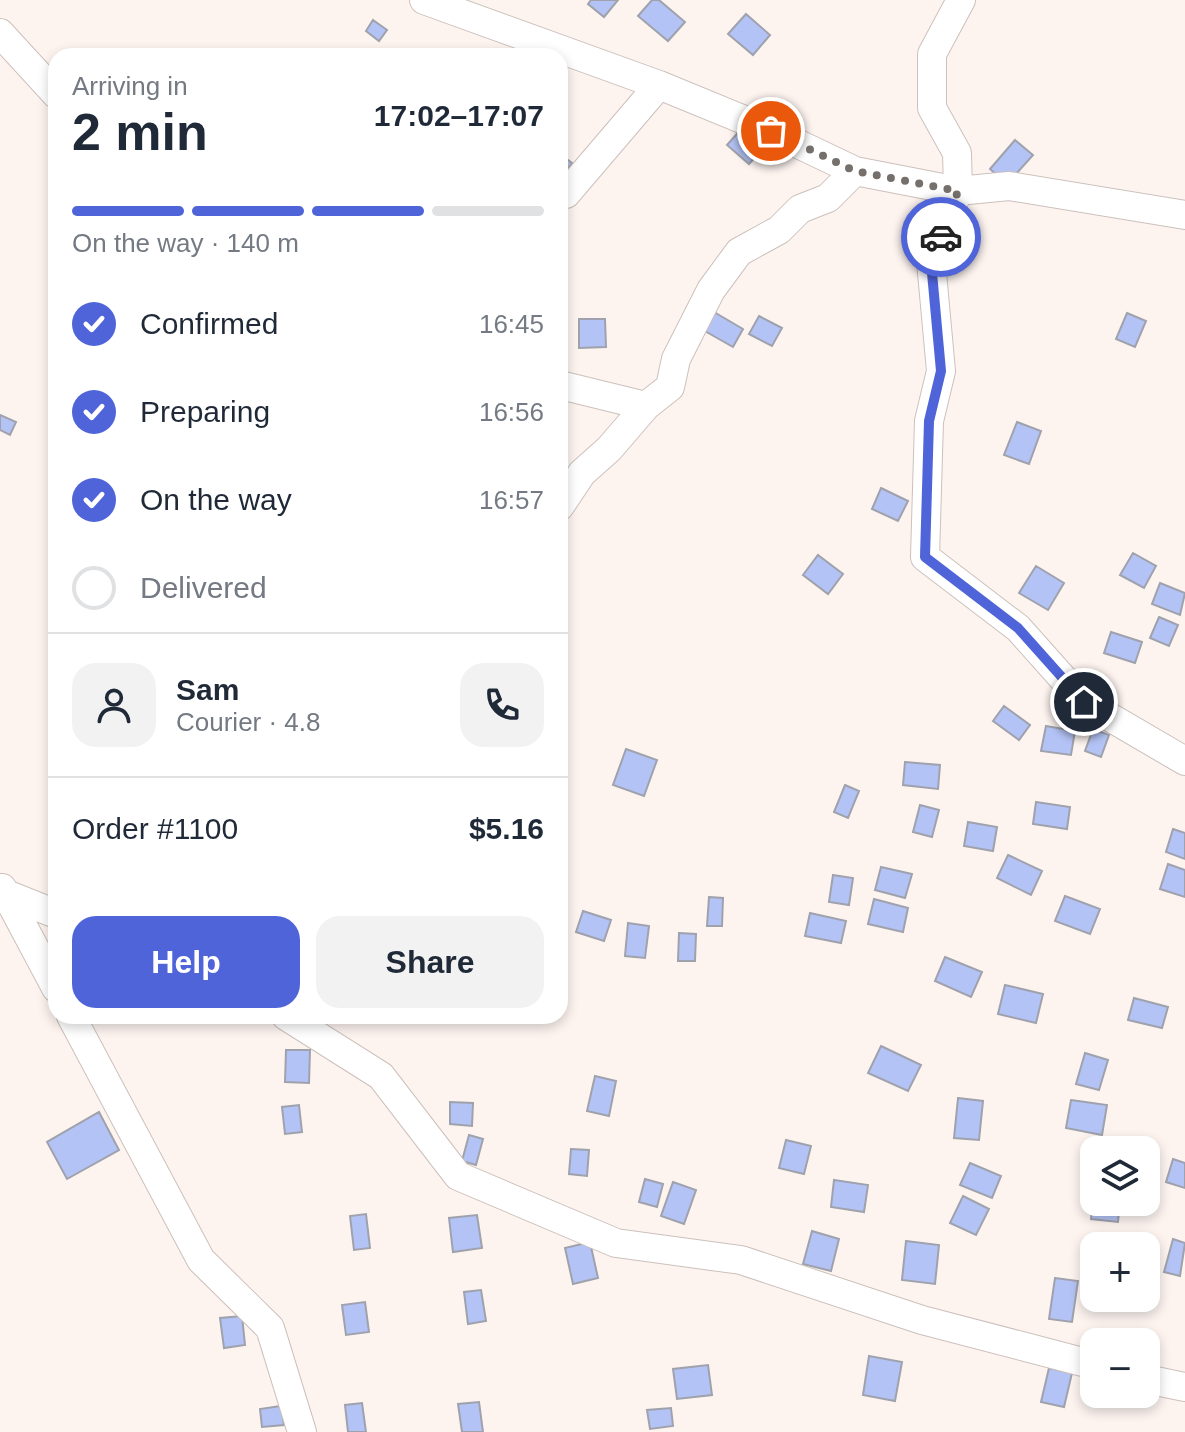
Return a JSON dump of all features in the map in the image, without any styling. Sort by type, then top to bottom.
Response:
[{"type":"street","points":[[424,0],[557,48]]},
{"type":"street","points":[[961,0],[932,54],[932,108],[957,153],[958,191],[931,262],[941,371],[929,421],[925,557],[1018,628],[1084,702],[1185,761]]},
{"type":"street","points":[[0,33],[48,85]]},
{"type":"street","points":[[568,52],[771,131],[855,171],[958,191],[1009,186],[1185,215]]},
{"type":"street","points":[[568,192],[659,85]]},
{"type":"street","points":[[568,494],[582,473],[609,449],[646,406],[670,387],[676,359],[711,290],[739,252],[779,230],[800,209],[828,198],[855,171]]},
{"type":"street","points":[[568,387],[646,406]]},
{"type":"street","points":[[3,889],[48,910]]},
{"type":"street","points":[[3,889],[48,973]]},
{"type":"street","points":[[75,1024],[201,1260],[270,1328],[302,1432]]},
{"type":"street","points":[[299,1024],[381,1076],[458,1176],[616,1243],[741,1260],[922,1320],[1080,1361]]},
{"type":"street","points":[[1160,1382],[1185,1387]]},
{"type":"building","points":[[591,0],[618,0],[604,17],[588,4]]},
{"type":"building","points":[[652,0],[659,0],[685,22],[668,41],[638,16]]},
{"type":"building","points":[[746,14],[770,35],[753,55],[728,34]]},
{"type":"building","points":[[373,20],[387,30],[379,41],[366,31]]},
{"type":"building","points":[[744,126],[766,145],[749,164],[727,145]]},
{"type":"building","points":[[1015,140],[1033,155],[1007,184],[990,169]]},
{"type":"building","points":[[714,312],[743,329],[733,347],[703,330]]},
{"type":"building","points":[[1127,313],[1146,321],[1135,347],[1116,339]]},
{"type":"building","points":[[759,316],[782,328],[772,346],[749,334]]},
{"type":"building","points":[[579,319],[605,319],[606,347],[579,348]]},
{"type":"building","points":[[0,415],[16,422],[10,435],[0,430]]},
{"type":"building","points":[[1017,422],[1041,431],[1029,464],[1004,455]]},
{"type":"building","points":[[881,488],[908,501],[898,521],[872,509]]},
{"type":"building","points":[[1133,553],[1156,566],[1144,588],[1120,575]]},
{"type":"building","points":[[818,555],[843,574],[828,594],[803,575]]},
{"type":"building","points":[[1036,566],[1064,583],[1048,610],[1019,593]]},
{"type":"building","points":[[1160,583],[1185,593],[1180,615],[1152,604]]},
{"type":"building","points":[[1159,617],[1178,625],[1169,646],[1150,638]]},
{"type":"building","points":[[1111,632],[1142,642],[1135,663],[1104,653]]},
{"type":"building","points":[[1004,706],[1030,725],[1019,740],[993,721]]},
{"type":"building","points":[[1046,726],[1075,731],[1071,755],[1041,751]]},
{"type":"building","points":[[1093,729],[1109,735],[1101,757],[1085,751]]},
{"type":"building","points":[[626,749],[657,760],[644,796],[613,785]]},
{"type":"building","points":[[905,762],[940,765],[938,789],[903,785]]},
{"type":"building","points":[[845,785],[859,791],[848,818],[834,812]]},
{"type":"building","points":[[1036,802],[1070,807],[1067,829],[1033,824]]},
{"type":"building","points":[[920,805],[939,810],[932,837],[913,832]]},
{"type":"building","points":[[968,822],[997,827],[993,851],[964,846]]},
{"type":"building","points":[[1173,829],[1185,833],[1185,859],[1166,852]]},
{"type":"building","points":[[1008,855],[1042,871],[1031,895],[997,878]]},
{"type":"building","points":[[1168,864],[1185,870],[1185,897],[1160,889]]},
{"type":"building","points":[[881,867],[912,874],[905,898],[875,890]]},
{"type":"building","points":[[833,875],[853,878],[849,905],[829,902]]},
{"type":"building","points":[[1065,896],[1100,909],[1090,934],[1055,921]]},
{"type":"building","points":[[709,897],[723,898],[722,926],[707,926]]},
{"type":"building","points":[[874,899],[908,908],[903,932],[868,924]]},
{"type":"building","points":[[583,911],[611,920],[604,941],[576,932]]},
{"type":"building","points":[[810,913],[846,921],[841,943],[805,936]]},
{"type":"building","points":[[628,923],[649,926],[645,958],[625,956]]},
{"type":"building","points":[[679,933],[696,934],[695,961],[678,961]]},
{"type":"building","points":[[945,957],[982,972],[971,997],[935,981]]},
{"type":"building","points":[[1005,985],[1043,994],[1036,1023],[998,1014]]},
{"type":"building","points":[[1134,998],[1168,1007],[1162,1028],[1128,1020]]},
{"type":"building","points":[[881,1046],[921,1065],[908,1091],[868,1073]]},
{"type":"building","points":[[286,1050],[310,1050],[309,1083],[285,1082]]},
{"type":"building","points":[[1085,1053],[1108,1060],[1099,1090],[1076,1084]]},
{"type":"building","points":[[595,1076],[616,1081],[609,1116],[587,1111]]},
{"type":"building","points":[[958,1098],[983,1101],[979,1140],[954,1138]]},
{"type":"building","points":[[1071,1100],[1107,1105],[1102,1135],[1066,1128]]},
{"type":"building","points":[[450,1102],[473,1103],[472,1126],[450,1124]]},
{"type":"building","points":[[299,1105],[302,1132],[285,1134],[282,1107]]},
{"type":"building","points":[[99,1112],[119,1150],[67,1179],[47,1142]]},
{"type":"building","points":[[469,1135],[483,1139],[476,1165],[462,1161]]},
{"type":"building","points":[[786,1140],[811,1146],[804,1174],[779,1168]]},
{"type":"building","points":[[571,1149],[589,1150],[587,1176],[569,1174]]},
{"type":"building","points":[[1173,1159],[1185,1163],[1185,1188],[1166,1182]]},
{"type":"building","points":[[970,1163],[1001,1176],[992,1198],[960,1185]]},
{"type":"building","points":[[645,1179],[663,1184],[657,1207],[639,1202]]},
{"type":"building","points":[[834,1180],[868,1185],[864,1212],[831,1207]]},
{"type":"building","points":[[673,1182],[696,1190],[684,1224],[661,1216]]},
{"type":"building","points":[[963,1196],[989,1209],[976,1235],[950,1223]]},
{"type":"building","points":[[366,1214],[370,1248],[354,1250],[350,1216]]},
{"type":"building","points":[[477,1215],[482,1248],[453,1252],[449,1218]]},
{"type":"building","points":[[1091,1216],[1119,1216],[1118,1222],[1091,1219]]},
{"type":"building","points":[[812,1231],[839,1239],[831,1271],[803,1264]]},
{"type":"building","points":[[1173,1239],[1185,1243],[1180,1276],[1164,1272]]},
{"type":"building","points":[[906,1241],[939,1245],[935,1284],[902,1280]]},
{"type":"building","points":[[590,1242],[598,1278],[573,1284],[565,1248]]},
{"type":"building","points":[[1055,1278],[1078,1281],[1072,1322],[1049,1319]]},
{"type":"building","points":[[481,1290],[486,1321],[468,1324],[464,1292]]},
{"type":"building","points":[[365,1302],[369,1332],[346,1335],[342,1305]]},
{"type":"building","points":[[242,1316],[245,1345],[224,1348],[220,1318]]},
{"type":"building","points":[[869,1356],[902,1362],[895,1401],[863,1395]]},
{"type":"building","points":[[708,1365],[712,1395],[677,1399],[673,1369]]},
{"type":"building","points":[[1049,1368],[1072,1373],[1064,1407],[1041,1402]]},
{"type":"building","points":[[479,1402],[483,1432],[462,1432],[458,1404]]},
{"type":"building","points":[[362,1403],[366,1432],[348,1432],[345,1405]]},
{"type":"building","points":[[281,1406],[284,1425],[262,1427],[260,1409]]},
{"type":"building","points":[[671,1408],[673,1426],[650,1429],[647,1410]]},
{"type":"way so far","points":[[771,131],[855,171],[958,191],[941,237]]},
{"type":"route","points":[[941,237],[931,262],[941,371],[929,421],[925,557],[1018,628],[1084,702]]}]
